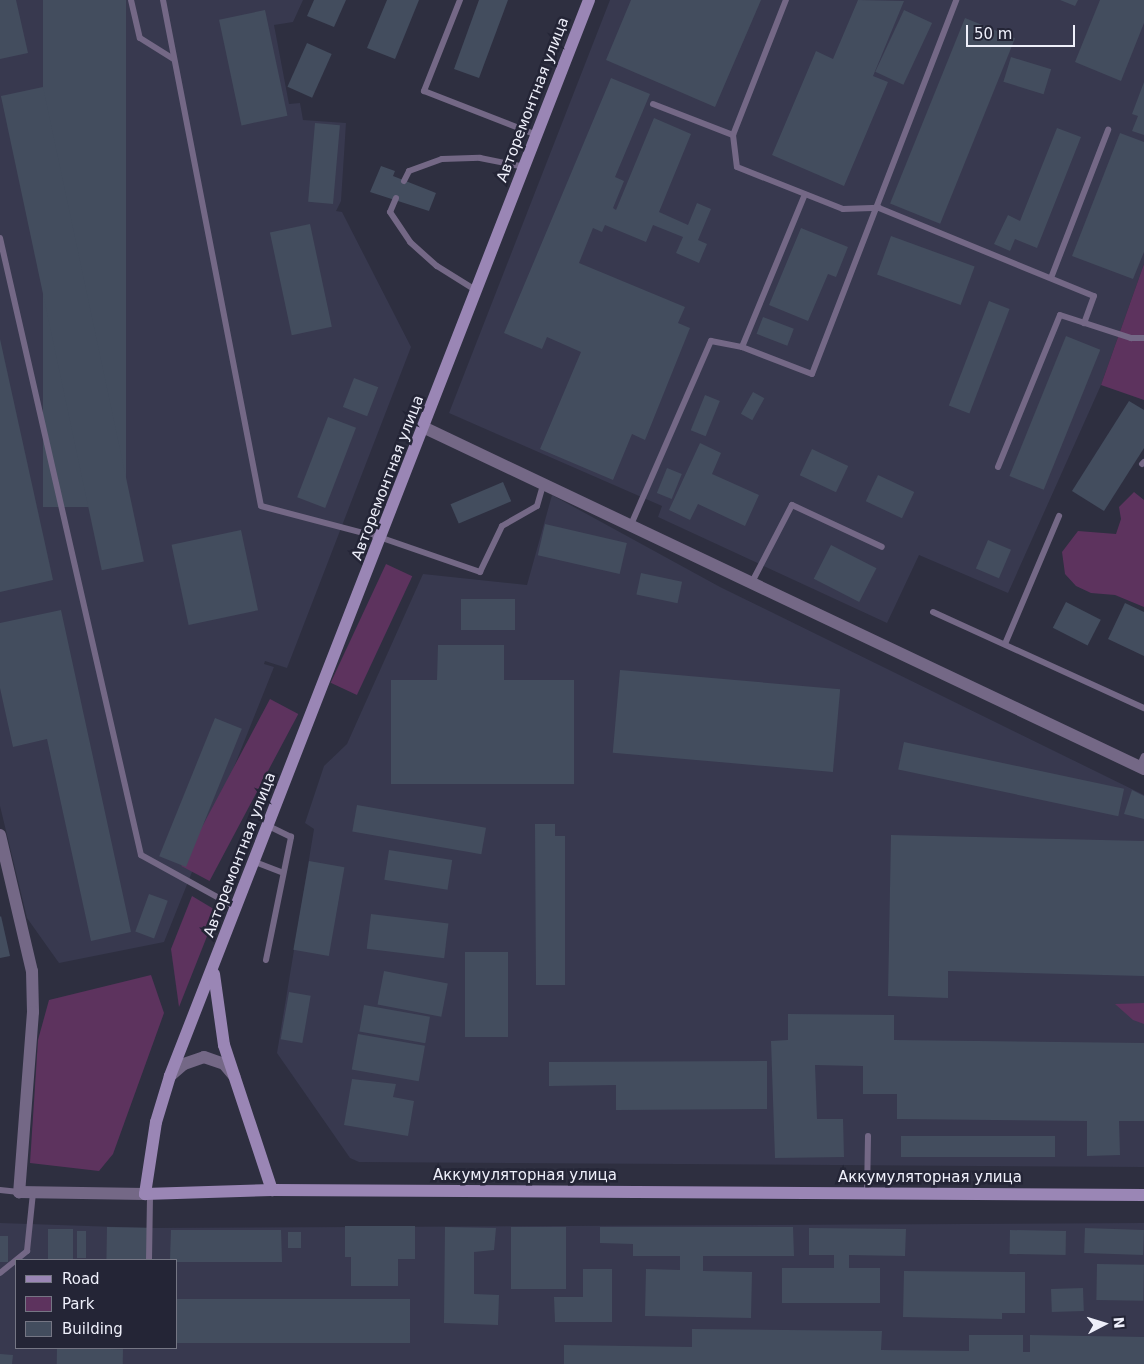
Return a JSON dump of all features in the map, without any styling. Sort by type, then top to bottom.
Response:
[{"type":"street","name":"Авторемонтная улица","points":[[214,966],[425,428],[589,0]]},
{"type":"street","points":[[425,428],[751,584],[1142,764]]},
{"type":"street","points":[[0,835],[32,971],[33,1012],[19,1192],[148,1194],[156,1122],[170,1076],[214,966]]},
{"type":"street","points":[[214,966],[219,1025],[272,1190]]},
{"type":"street","points":[[170,1076],[184,1064],[204,1057],[224,1064],[236,1078]]},
{"type":"street","name":"Аккумуляторная улица","points":[[148,1194],[272,1190],[1144,1195]]},
{"type":"lane","points":[[131,0],[140,38],[174,59]]},
{"type":"lane","points":[[163,0],[261,506],[382,538],[480,572],[502,526],[536,506],[543,485]]},
{"type":"lane","points":[[460,0],[424,91],[537,135]]},
{"type":"lane","points":[[786,0],[733,135],[737,167],[843,209],[879,208],[1094,296],[1084,323]]},
{"type":"lane","points":[[630,527],[711,341],[742,347],[812,374],[879,208],[956,0]]},
{"type":"lane","points":[[652,104],[733,135]]},
{"type":"lane","points":[[1051,278],[1108,130]]},
{"type":"lane","points":[[404,181],[409,171],[442,160],[480,158],[525,166]]},
{"type":"lane","points":[[742,347],[805,194]]},
{"type":"lane","points":[[396,198],[390,212],[410,242],[437,266],[477,291]]},
{"type":"lane","points":[[0,238],[141,855],[236,908]]},
{"type":"lane","points":[[998,467],[1060,315],[1131,338],[1144,338]]},
{"type":"lane","points":[[751,584],[792,505],[882,547]]},
{"type":"lane","points":[[1005,644],[1059,516]]},
{"type":"lane","points":[[933,612],[1144,708]]},
{"type":"lane","points":[[266,960],[291,837],[268,826]]},
{"type":"lane","points":[[254,862],[283,873]]},
{"type":"lane","points":[[867,1194],[868,1136]]},
{"type":"lane","points":[[0,1190],[19,1192]]},
{"type":"lane","points":[[17,1259],[27,1251],[33,1193]]},
{"type":"lane","points":[[148,1194],[149,1259]]},
{"type":"lane","points":[[0,1273],[15,1261]]},
{"type":"shaded area","points":[[0,0],[303,0],[293,22],[274,25],[289,104],[300,103],[303,120],[346,123],[341,201],[336,211],[342,212],[411,347],[287,668],[265,661],[264,664],[274,667],[164,942],[59,963],[27,918],[0,806]]},
{"type":"shaded area","points":[[610,0],[1144,0],[1144,264],[1101,385],[1008,593],[919,555],[887,623],[658,517],[662,506],[449,413]]},
{"type":"shaded area","points":[[552,495],[720,587],[1144,795],[1144,1167],[359,1162],[350,1158],[277,1053],[314,829],[305,823],[324,766],[347,744],[423,574],[527,585]]},
{"type":"shaded area","points":[[0,1223],[147,1228],[1144,1223],[1144,1364],[0,1364]]},
{"type":"green space","points":[[1144,264],[1144,400],[1101,385]]},
{"type":"green space","points":[[1134,492],[1144,500],[1144,607],[1115,595],[1091,593],[1076,586],[1065,574],[1062,552],[1078,531],[1116,534],[1121,519],[1119,507]]},
{"type":"green space","points":[[386,564],[412,576],[357,695],[331,683]]},
{"type":"green space","points":[[270,699],[298,714],[210,881],[181,866]]},
{"type":"green space","points":[[192,896],[217,911],[179,1007],[171,949]]},
{"type":"green space","points":[[151,975],[164,1013],[113,1154],[99,1171],[30,1163],[38,1040],[49,1000]]},
{"type":"green space","points":[[1144,1003],[1144,1024],[1133,1020],[1115,1004]]},
{"type":"building","points":[[0,0],[16,0],[28,53],[0,59]]},
{"type":"building","points":[[43,0],[126,0],[126,507],[43,507]]},
{"type":"building","points":[[314,0],[346,0],[334,27],[307,16]]},
{"type":"building","points":[[387,0],[419,0],[395,59],[367,48]]},
{"type":"building","points":[[479,0],[508,0],[479,78],[454,69]]},
{"type":"building","points":[[631,0],[761,0],[715,107],[606,60]]},
{"type":"building","points":[[858,0],[904,1],[873,76],[888,82],[844,186],[772,155],[816,51],[833,59]]},
{"type":"building","points":[[1060,0],[1078,0],[1075,6]]},
{"type":"building","points":[[1100,0],[1144,0],[1144,23],[1121,81],[1075,62]]},
{"type":"building","points":[[265,10],[287,116],[241,125],[219,20]]},
{"type":"building","points":[[904,10],[932,23],[903,85],[875,72]]},
{"type":"building","points":[[965,18],[1015,38],[940,224],[890,203]]},
{"type":"building","points":[[307,43],[332,54],[312,98],[287,87]]},
{"type":"building","points":[[1011,57],[1051,69],[1044,94],[1003,82]]},
{"type":"building","points":[[611,78],[650,94],[615,177],[624,181],[613,208],[616,210],[654,118],[691,134],[659,212],[688,225],[697,203],[711,209],[698,240],[707,244],[699,263],[676,253],[683,237],[653,225],[646,242],[605,225],[602,232],[593,228],[579,263],[685,307],[678,323],[690,328],[645,440],[632,434],[613,480],[540,449],[581,352],[547,337],[542,349],[504,333]]},
{"type":"building","points":[[1144,82],[1144,135],[1132,131],[1138,116],[1132,114]]},
{"type":"building","points":[[43,87],[144,561],[102,570],[1,96]]},
{"type":"building","points":[[315,123],[340,125],[333,204],[308,202]]},
{"type":"building","points":[[1057,128],[1081,137],[1037,248],[1015,239],[1010,251],[994,244],[1008,215],[1020,221]]},
{"type":"building","points":[[1120,133],[1144,142],[1144,252],[1133,279],[1072,256]]},
{"type":"building","points":[[381,166],[395,171],[393,176],[436,193],[429,211],[370,192]]},
{"type":"building","points":[[310,224],[332,327],[292,335],[270,233]]},
{"type":"building","points":[[801,228],[848,247],[836,277],[828,274],[808,321],[769,305]]},
{"type":"building","points":[[891,236],[975,266],[961,305],[877,275]]},
{"type":"building","points":[[989,301],[1010,309],[969,413],[949,406]]},
{"type":"building","points":[[763,317],[794,329],[787,346],[757,334]]},
{"type":"building","points":[[1066,336],[1100,350],[1044,490],[1009,476]]},
{"type":"building","points":[[0,339],[53,580],[0,592]]},
{"type":"building","points":[[354,378],[378,387],[367,416],[343,407]]},
{"type":"building","points":[[753,392],[764,398],[752,420],[741,414]]},
{"type":"building","points":[[705,395],[720,401],[706,436],[691,430]]},
{"type":"building","points":[[1129,401],[1144,410],[1144,448],[1104,511],[1072,491]]},
{"type":"building","points":[[328,417],[356,428],[325,508],[297,497]]},
{"type":"building","points":[[700,443],[721,453],[712,474],[759,495],[745,526],[698,504],[690,520],[669,510]]},
{"type":"building","points":[[812,449],[848,466],[836,492],[800,475]]},
{"type":"building","points":[[667,468],[682,474],[672,499],[657,493]]},
{"type":"building","points":[[878,475],[914,492],[902,518],[866,501]]},
{"type":"building","points":[[503,482],[511,501],[459,524],[451,504]]},
{"type":"building","points":[[545,524],[627,543],[620,574],[538,555]]},
{"type":"building","points":[[241,530],[258,610],[189,625],[172,545]]},
{"type":"building","points":[[988,540],[1011,550],[999,578],[976,569]]},
{"type":"building","points":[[831,545],[876,568],[859,602],[814,579]]},
{"type":"building","points":[[641,573],[682,582],[678,603],[636,595]]},
{"type":"building","points":[[461,599],[515,599],[515,630],[461,630]]},
{"type":"building","points":[[1066,602],[1101,620],[1088,646],[1053,628]]},
{"type":"building","points":[[1125,603],[1144,612],[1144,656],[1108,639]]},
{"type":"building","points":[[61,610],[131,932],[91,941],[47,739],[13,747],[0,688],[0,623]]},
{"type":"building","points":[[438,645],[504,645],[504,680],[574,680],[574,784],[391,784],[391,680],[437,680]]},
{"type":"building","points":[[620,670],[840,689],[833,772],[613,753]]},
{"type":"building","points":[[215,718],[242,729],[186,867],[159,856]]},
{"type":"building","points":[[904,742],[1124,789],[1118,816],[898,769]]},
{"type":"building","points":[[1132,790],[1144,796],[1144,819],[1124,814]]},
{"type":"building","points":[[357,805],[486,828],[481,854],[352,832]]},
{"type":"building","points":[[535,824],[555,824],[555,836],[565,836],[565,985],[536,985]]},
{"type":"building","points":[[891,835],[1144,841],[1144,976],[948,971],[948,998],[888,996]]},
{"type":"building","points":[[389,850],[452,860],[448,890],[384,880]]},
{"type":"building","points":[[309,861],[344,867],[329,956],[293,950]]},
{"type":"building","points":[[149,894],[168,901],[154,938],[135,932]]},
{"type":"building","points":[[371,914],[448,924],[444,958],[367,949]]},
{"type":"building","points":[[0,917],[10,956],[0,958]]},
{"type":"building","points":[[465,952],[508,952],[508,1037],[465,1037]]},
{"type":"building","points":[[384,971],[448,983],[441,1017],[378,1004]]},
{"type":"building","points":[[289,992],[311,996],[302,1043],[281,1039]]},
{"type":"building","points":[[364,1005],[430,1017],[425,1043],[359,1032]]},
{"type":"building","points":[[788,1014],[894,1015],[894,1040],[1144,1043],[1144,1121],[1119,1121],[1120,1155],[1087,1156],[1087,1121],[897,1119],[897,1094],[863,1094],[863,1066],[815,1065],[817,1119],[843,1119],[844,1157],[775,1158],[771,1041],[788,1040]]},
{"type":"building","points":[[358,1034],[425,1046],[419,1081],[352,1069]]},
{"type":"building","points":[[767,1061],[767,1109],[616,1110],[616,1085],[549,1086],[549,1062]]},
{"type":"building","points":[[352,1079],[396,1084],[393,1097],[414,1101],[408,1136],[344,1125]]},
{"type":"building","points":[[901,1136],[1055,1136],[1055,1157],[901,1157]]},
{"type":"building","points":[[345,1226],[415,1226],[415,1259],[398,1259],[398,1286],[351,1286],[351,1257],[345,1257]]},
{"type":"building","points":[[107,1227],[147,1228],[146,1259],[106,1259]]},
{"type":"building","points":[[445,1227],[496,1228],[494,1250],[474,1252],[474,1294],[499,1295],[498,1325],[444,1323]]},
{"type":"building","points":[[511,1227],[566,1227],[566,1289],[511,1289]]},
{"type":"building","points":[[600,1227],[793,1227],[794,1256],[703,1256],[703,1271],[752,1272],[751,1318],[645,1316],[646,1269],[680,1270],[680,1256],[633,1256],[633,1244],[600,1243]]},
{"type":"building","points":[[809,1228],[906,1229],[905,1256],[849,1255],[849,1268],[880,1268],[880,1303],[782,1303],[782,1268],[834,1268],[834,1255],[809,1255]]},
{"type":"building","points":[[1085,1228],[1144,1230],[1143,1255],[1084,1253]]},
{"type":"building","points":[[48,1229],[73,1229],[73,1259],[48,1259]]},
{"type":"building","points":[[171,1230],[281,1230],[282,1262],[178,1262],[178,1259],[170,1259]]},
{"type":"building","points":[[1010,1230],[1066,1231],[1066,1255],[1010,1254]]},
{"type":"building","points":[[77,1231],[86,1231],[86,1258],[77,1258]]},
{"type":"building","points":[[288,1232],[301,1232],[301,1248],[288,1248]]},
{"type":"building","points":[[0,1236],[8,1236],[8,1262],[0,1262]]},
{"type":"building","points":[[1097,1264],[1144,1265],[1143,1301],[1096,1300]]},
{"type":"building","points":[[583,1269],[612,1269],[612,1322],[555,1322],[554,1297],[583,1297]]},
{"type":"building","points":[[904,1271],[1025,1272],[1025,1313],[1002,1313],[1002,1319],[903,1317]]},
{"type":"building","points":[[1083,1288],[1084,1311],[1052,1312],[1051,1289]]},
{"type":"building","points":[[178,1299],[410,1299],[410,1343],[178,1343]]},
{"type":"building","points":[[692,1329],[882,1331],[881,1350],[969,1351],[969,1335],[1023,1335],[1023,1352],[1030,1352],[1030,1335],[1144,1337],[1144,1364],[564,1364],[564,1345],[692,1347]]},
{"type":"building","points":[[57,1349],[123,1349],[123,1364],[57,1364]]},
{"type":"building","points":[[0,1354],[13,1355],[12,1364],[0,1364]]}]
